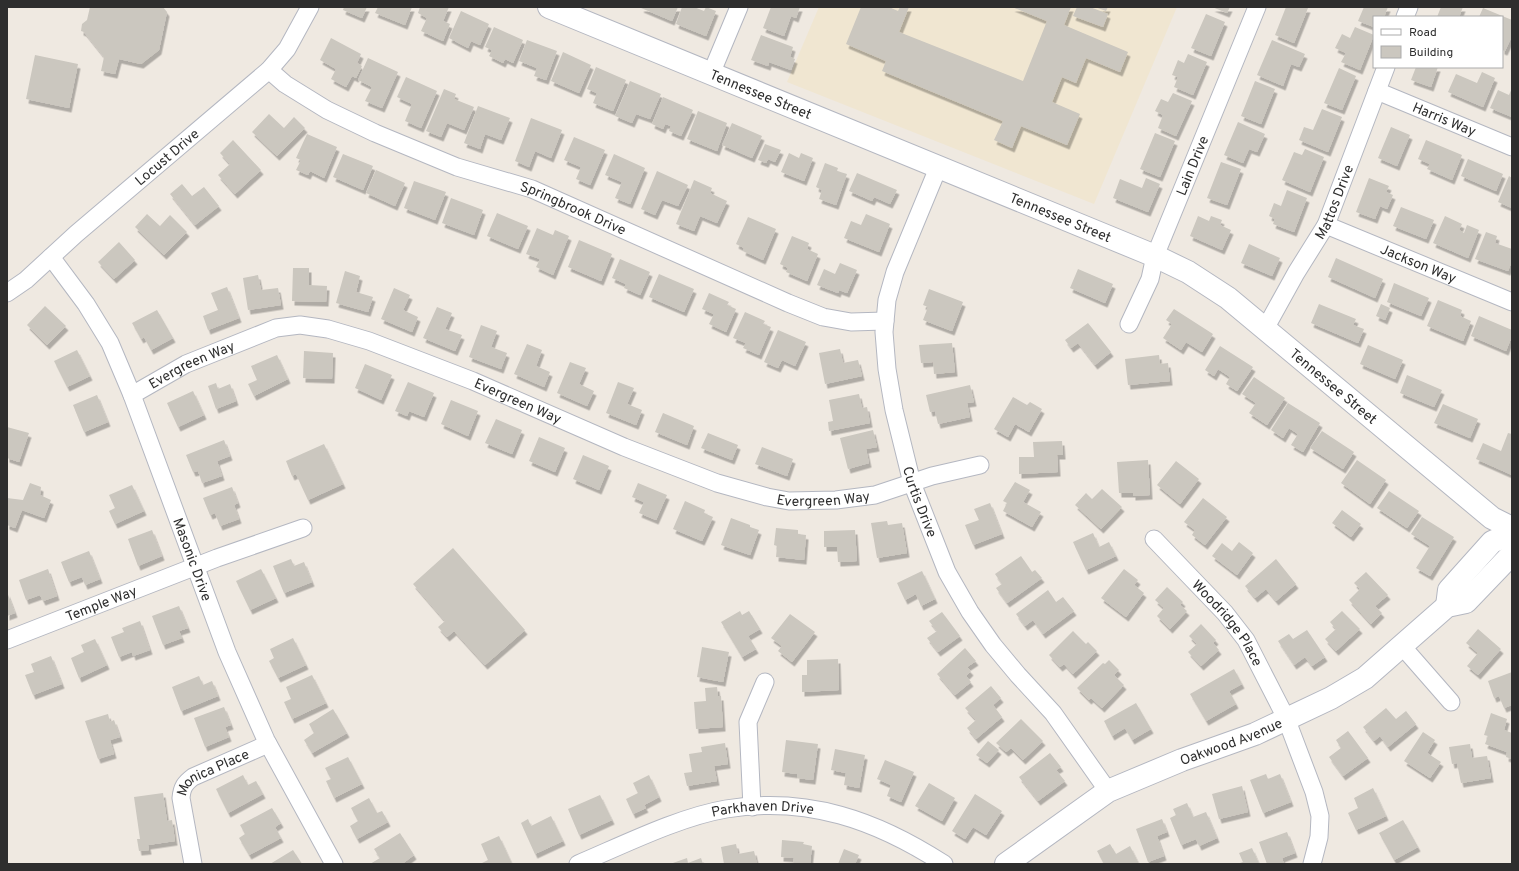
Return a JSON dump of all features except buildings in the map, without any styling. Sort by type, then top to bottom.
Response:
[{"type":"main road","name":"Tennessee Street","points":[[549,7],[938,168],[1060,216],[1155,256],[1188,272],[1228,298],[1486,513],[1512,528]]},
{"type":"main road","points":[[1447,606],[1449,590],[1492,542],[1512,533]]},
{"type":"main road","name":"Oakwood Avenue","points":[[1006,864],[1108,791],[1182,760],[1255,734],[1331,698],[1365,678],[1447,606],[1466,602],[1512,554]]},
{"type":"street","name":"Locust Drive","points":[[7,293],[26,280],[269,70],[287,49],[310,7]]},
{"type":"street","points":[[711,74],[739,7]]},
{"type":"street","name":"Lain Drive","points":[[1128,324],[1150,279],[1155,256],[1257,7]]},
{"type":"street","name":"Mattos Drive","points":[[1265,329],[1296,272],[1326,225],[1386,68]]},
{"type":"street","name":"Springbrook Drive","points":[[269,70],[285,84],[327,110],[375,133],[457,167],[532,189],[788,303],[823,317],[851,322],[885,321]]},
{"type":"street","name":"Harris Way","points":[[1377,90],[1512,147]]},
{"type":"street","name":"Curtis Drive","points":[[938,168],[895,272],[887,300],[884,332],[887,369],[894,410],[912,483],[947,572],[970,612],[1003,657],[1053,713],[1108,791]]},
{"type":"street","name":"Jackson Way","points":[[1326,225],[1512,302]]},
{"type":"street","name":"Masonic Drive","points":[[51,257],[86,304],[110,343],[132,394],[227,652],[268,744],[334,864]]},
{"type":"street","name":"Evergreen Way","points":[[132,394],[186,364],[276,328],[300,325],[328,329],[369,341],[473,381],[631,449],[717,483],[767,497],[788,501],[836,500],[875,495],[932,476],[980,465]]},
{"type":"street","name":"Temple Way","points":[[7,640],[195,567],[303,528]]},
{"type":"street","name":"Woodridge Place","points":[[1154,539],[1225,613],[1246,640],[1286,718],[1314,792],[1320,816],[1319,837],[1312,864]]},
{"type":"street","points":[[1402,646],[1451,702]]},
{"type":"street","points":[[752,807],[748,722],[765,682]]},
{"type":"street","name":"Monica Place","points":[[193,864],[181,798],[182,789],[193,777],[268,744]]},
{"type":"street","name":"Parkhaven Drive","points":[[578,864],[636,839],[694,818],[726,809],[798,806],[857,819],[878,827],[925,851],[944,864]]},
{"type":"shaded area","points":[[819,7],[1177,7],[1094,204],[787,82]]}]
